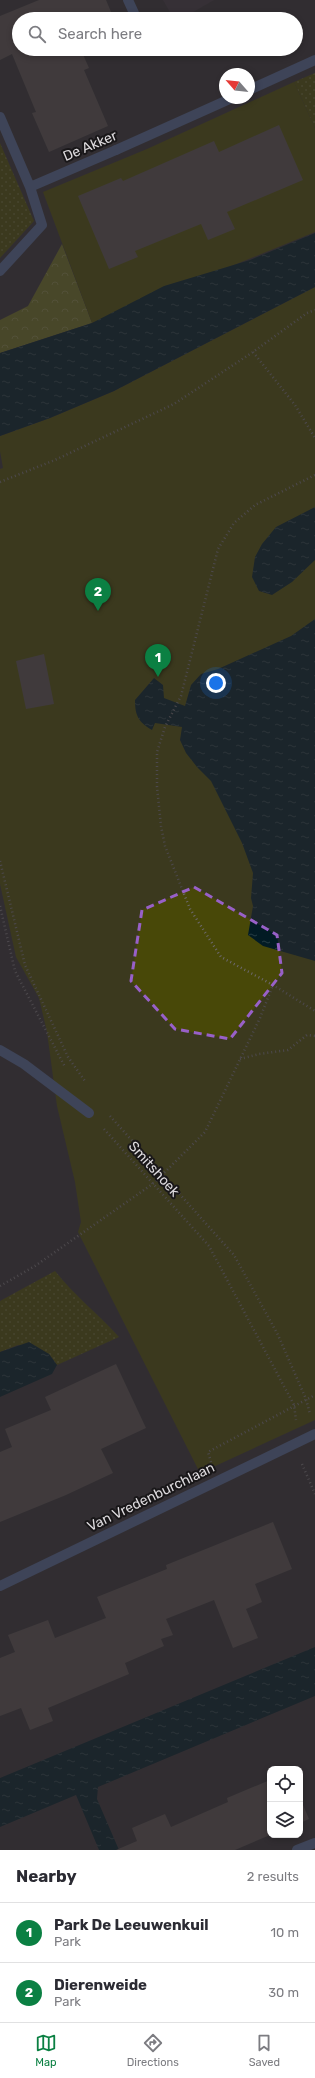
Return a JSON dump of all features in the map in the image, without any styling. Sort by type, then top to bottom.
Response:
[{"type":"street","points":[[128,0],[134,12]]},
{"type":"street","points":[[255,87],[315,60]]},
{"type":"street","name":"De Akker","points":[[30,187],[219,104]]},
{"type":"street","points":[[0,117],[30,187],[42,225],[0,271]]},
{"type":"street","points":[[0,1050],[24,1064],[89,1113]]},
{"type":"street","name":"Van Vredenburchlaan","points":[[0,1586],[216,1480],[314,1434]]},
{"type":"street","points":[[298,1850],[315,1842]]},
{"type":"path","points":[[0,482],[55,460],[174,404],[253,352],[307,313],[315,310]]},
{"type":"path","points":[[253,352],[295,405],[315,438]]},
{"type":"path","points":[[315,475],[255,505],[234,523],[218,549],[181,696],[165,727],[157,752],[157,787],[161,826],[165,846],[190,909],[221,957],[273,985],[315,1011]]},
{"type":"path","points":[[0,861],[25,965],[68,1056],[89,1087]]},
{"type":"path","points":[[0,906],[15,971],[68,1072]]},
{"type":"path","points":[[0,1286],[35,1266],[154,1183],[205,1132],[273,985]]},
{"type":"path","points":[[240,1059],[259,1054],[288,1050],[308,1035],[315,1036]]},
{"type":"path","points":[[106,1112],[234,1255],[278,1335],[306,1399],[314,1434]]},
{"type":"path","name":"Smitshoek","points":[[89,1113],[154,1183],[209,1246],[294,1405],[302,1463],[315,1494]]},
{"type":"path","points":[[216,1480],[208,1452],[315,1394]]},
{"type":"highlighted area","points":[[194,887],[277,935],[282,973],[230,1039],[175,1029],[131,981],[142,910]]},
{"type":"shaded area","points":[[163,0],[214,0],[193,12],[170,12]]},
{"type":"shaded area","points":[[315,73],[315,128],[294,82]]},
{"type":"shaded area","points":[[294,82],[315,128],[315,232],[92,323],[43,192],[147,149],[246,104],[255,104],[255,100]]},
{"type":"shaded area","points":[[0,143],[34,221],[0,258]]},
{"type":"shaded area","points":[[315,287],[315,1420],[200,1473],[78,1232],[81,1222],[75,1182],[57,1106],[47,1032],[39,998],[16,957],[0,884],[0,469],[3,468],[0,451],[0,436],[50,418],[114,391]]},
{"type":"shaded area","points":[[55,1271],[119,1337],[57,1365],[49,1354],[18,1345],[0,1352],[0,1301]]},
{"type":"green space","points":[[62,244],[92,323],[0,353],[0,320],[28,306]]},
{"type":"water","points":[[315,233],[315,287],[114,391],[50,418],[0,436],[0,353],[92,323],[164,286],[250,260]]},
{"type":"water","points":[[315,507],[315,560],[292,582],[272,595],[259,591],[252,577],[255,557],[262,544],[276,527]]},
{"type":"water","points":[[315,619],[315,961],[263,946],[248,935],[253,906],[251,898],[253,873],[242,843],[211,781],[186,753],[180,740],[182,727],[155,723],[152,730],[143,724],[138,718],[135,700],[154,678],[163,685],[164,698],[185,706],[191,685],[201,674],[218,669],[291,636]]},
{"type":"water","points":[[29,1342],[49,1354],[57,1365],[52,1374],[0,1397],[0,1352]]},
{"type":"water","points":[[315,1647],[315,1696],[98,1787],[97,1799],[119,1850],[99,1850],[76,1795],[0,1827],[0,1778]]},
{"type":"building","points":[[39,0],[106,0],[111,12],[12,12],[12,54],[0,60],[0,16]]},
{"type":"building","points":[[13,56],[84,56],[89,68],[84,70],[108,126],[49,152],[32,113],[36,112]]},
{"type":"building","points":[[279,125],[303,180],[227,212],[235,229],[208,240],[201,224],[135,251],[138,257],[109,269],[78,196],[121,178],[123,181],[214,141],[219,152]]},
{"type":"building","points":[[44,654],[54,704],[26,709],[16,661]]},
{"type":"building","points":[[116,1364],[146,1428],[101,1449],[113,1473],[66,1495],[0,1522],[0,1452],[12,1447],[5,1429],[51,1410],[45,1397]]},
{"type":"building","points":[[273,1522],[292,1569],[255,1584],[262,1602],[246,1609],[258,1638],[233,1648],[214,1600],[166,1619],[173,1635],[161,1639],[164,1646],[125,1663],[129,1674],[48,1708],[53,1721],[30,1730],[21,1708],[0,1716],[0,1658],[15,1652],[8,1635],[48,1620],[55,1638],[106,1618],[97,1597],[167,1569],[166,1565]]},
{"type":"building","points":[[267,1781],[267,1836],[235,1850],[116,1850],[137,1841],[132,1828],[165,1814],[171,1827],[228,1802],[227,1798]]},
{"type":"building","points":[[303,1805],[309,1819],[303,1822]]},
{"type":"place","name":"Dierenweide","points":[[98,611]]},
{"type":"place","name":"Park De Leeuwenkuil","points":[[158,677]]}]
